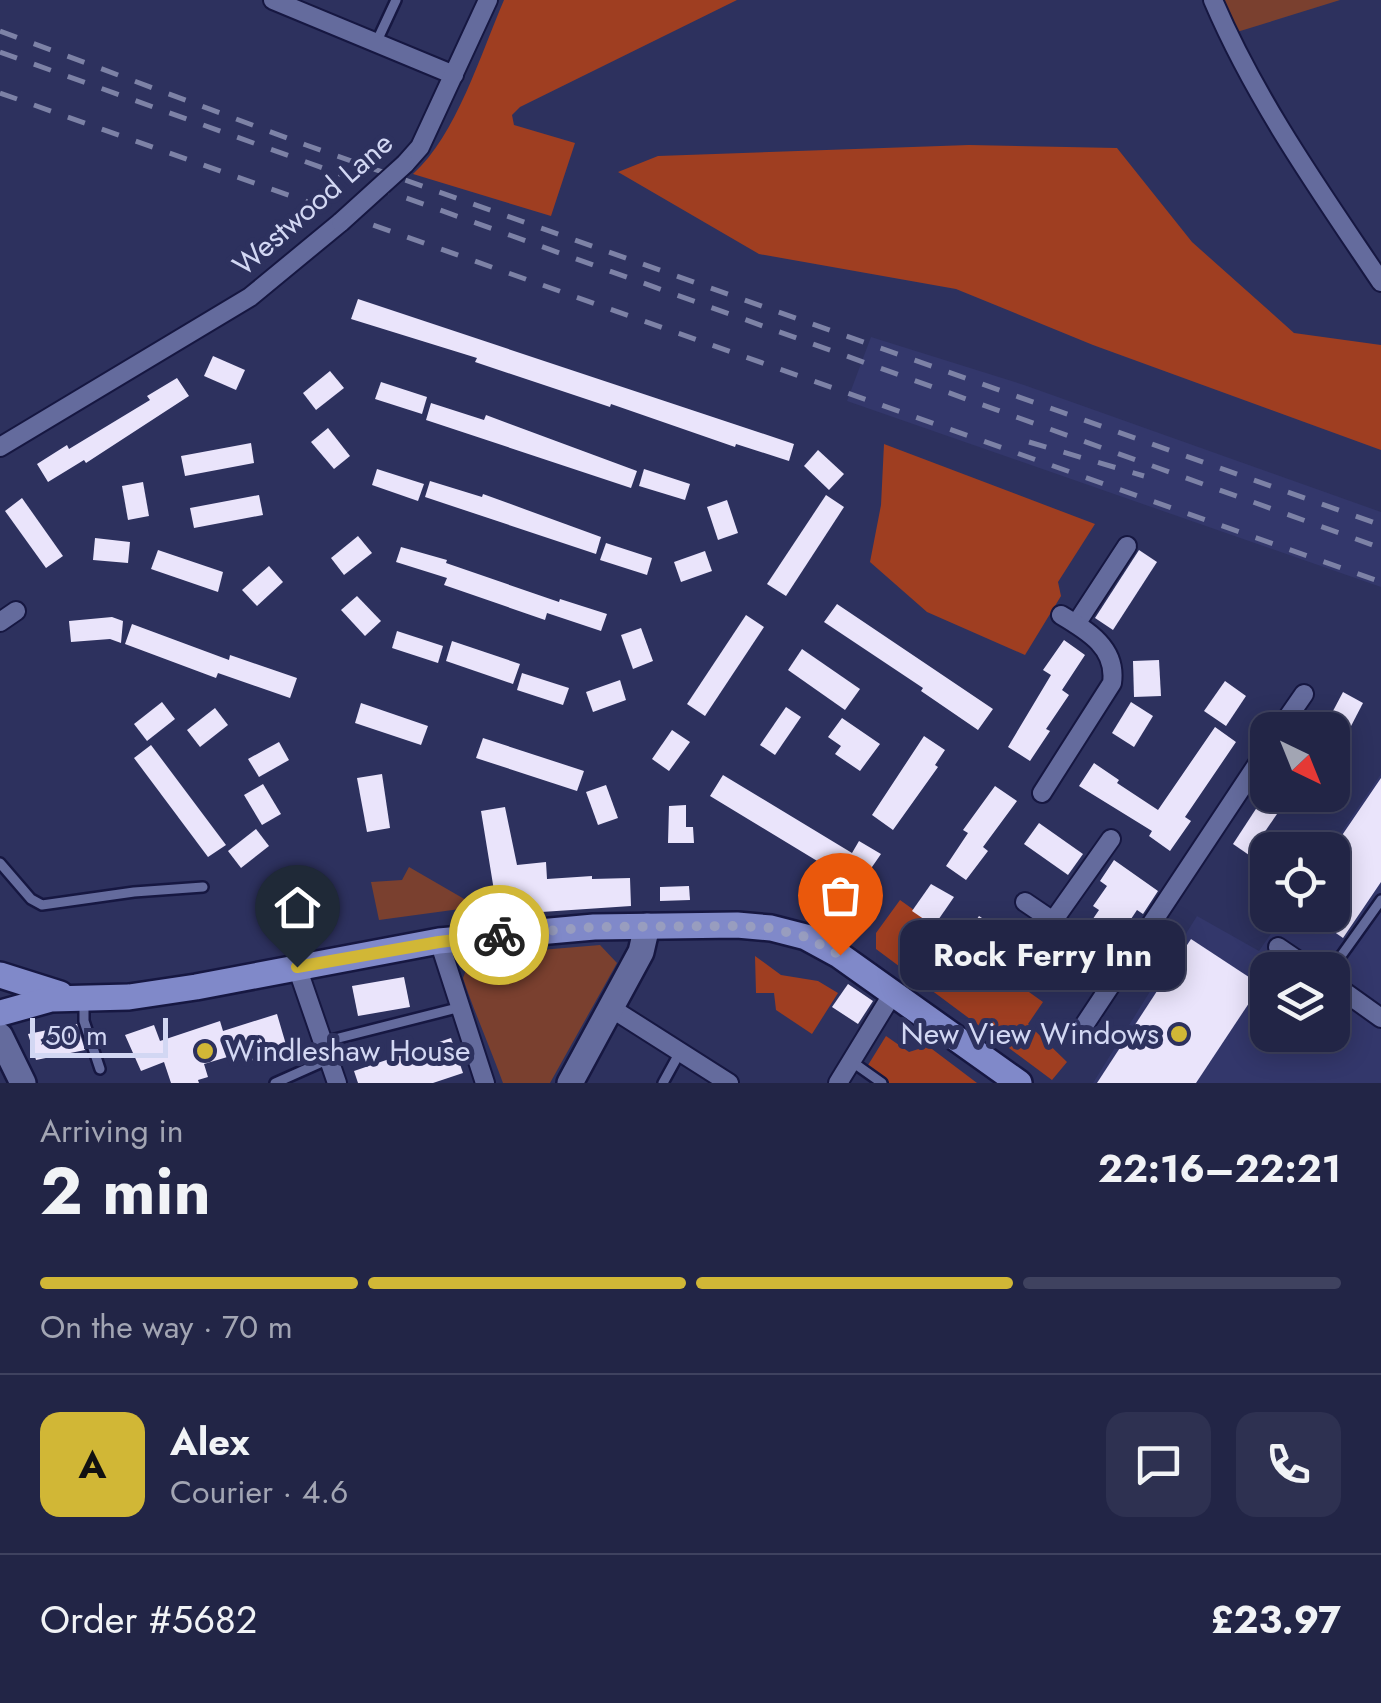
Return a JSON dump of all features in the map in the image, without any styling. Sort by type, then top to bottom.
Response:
[{"type":"main road","points":[[0,1013],[34,1002],[129,997],[439,942],[648,926],[771,928],[806,937],[840,955],[1019,1083]]},
{"type":"main road","points":[[0,976],[79,998]]},
{"type":"main road","points":[[0,976],[8,998],[0,1013]]},
{"type":"street","points":[[273,0],[454,76]]},
{"type":"street","name":"Westwood Lane","points":[[0,447],[250,296],[405,164],[420,147],[488,0]]},
{"type":"street","points":[[1213,0],[1287,142],[1381,282]]},
{"type":"street","points":[[1042,793],[1112,683],[1113,661],[1108,650],[1068,619],[1127,546]]},
{"type":"street","points":[[1292,712],[1304,694]]},
{"type":"street","points":[[1081,1030],[1250,775]]},
{"type":"street","points":[[1025,902],[1052,922],[1111,840]]},
{"type":"street","points":[[570,1083],[641,952],[648,926]]},
{"type":"street","points":[[439,942],[485,1083]]},
{"type":"street","points":[[1278,947],[1285,952]]},
{"type":"street","points":[[297,967],[336,1083]]},
{"type":"street","points":[[838,1083],[893,993]]},
{"type":"street","points":[[1350,996],[1381,1018]]},
{"type":"street","points":[[611,1008],[729,1083]]},
{"type":"street","points":[[0,1036],[13,1073]]},
{"type":"lane","points":[[376,43],[396,0]]},
{"type":"lane","points":[[0,862],[31,899],[42,905],[134,892],[203,888]]},
{"type":"lane","points":[[1345,952],[1381,900]]},
{"type":"lane","points":[[79,998],[100,1069]]},
{"type":"lane","points":[[275,1083],[326,1050],[461,1008]]},
{"type":"lane","points":[[663,1083],[680,1052]]},
{"type":"lane","points":[[850,1061],[882,1083]]},
{"type":"shaded area","points":[[504,0],[737,0],[520,107],[512,115],[514,125],[575,143],[551,216],[413,174],[455,116]]},
{"type":"shaded area","points":[[1218,0],[1340,0],[1237,32]]},
{"type":"shaded area","points":[[969,145],[1117,148],[1192,242],[1294,333],[1381,345],[1381,450],[1093,345],[956,289],[759,254],[618,172],[658,156]]},
{"type":"shaded area","points":[[871,337],[1024,385],[1381,512],[1381,587],[847,401]]},
{"type":"shaded area","points":[[884,444],[1095,524],[1058,582],[1061,596],[1025,655],[927,612],[870,562],[881,505]]},
{"type":"shaded area","points":[[1381,774],[1381,1083],[1093,1083],[1197,916],[1259,951],[1272,932],[1350,932],[1350,832],[1341,832]]},
{"type":"shaded area","points":[[409,867],[466,900],[460,909],[379,920],[371,882],[402,880]]},
{"type":"shaded area","points":[[900,900],[1043,1002],[1028,1024],[1067,1062],[1052,1080],[876,949],[876,933]]},
{"type":"shaded area","points":[[600,945],[617,963],[550,1083],[503,1083],[463,978],[466,970],[482,955]]},
{"type":"shaded area","points":[[755,956],[781,975],[818,981],[838,993],[812,1034],[776,1010],[774,993],[756,993]]},
{"type":"shaded area","points":[[886,1036],[909,1052],[928,1046],[977,1083],[885,1083],[865,1070]]},
{"type":"building","points":[[358,299],[794,444],[789,461],[736,444],[735,447],[611,404],[610,407],[475,362],[477,358],[351,319]]},
{"type":"building","points":[[213,356],[245,370],[236,390],[204,376]]},
{"type":"building","points":[[330,371],[344,388],[316,410],[303,393]]},
{"type":"building","points":[[177,378],[189,396],[86,463],[84,460],[48,482],[37,464],[150,400],[147,396]]},
{"type":"building","points":[[381,382],[427,397],[422,414],[375,399]]},
{"type":"building","points":[[431,403],[484,420],[486,415],[637,471],[631,488],[426,420]]},
{"type":"building","points":[[328,428],[350,456],[334,469],[311,442]]},
{"type":"building","points":[[251,443],[254,463],[185,476],[181,456]]},
{"type":"building","points":[[818,450],[844,474],[829,490],[804,466]]},
{"type":"building","points":[[377,469],[424,484],[418,501],[372,485]]},
{"type":"building","points":[[644,469],[690,484],[685,500],[639,486]]},
{"type":"building","points":[[430,481],[482,497],[483,494],[601,537],[596,554],[425,497]]},
{"type":"building","points":[[143,482],[149,516],[128,520],[122,486]]},
{"type":"building","points":[[259,495],[263,515],[194,528],[190,508]]},
{"type":"building","points":[[826,495],[844,507],[786,596],[767,584]]},
{"type":"building","points":[[22,498],[63,556],[46,568],[5,511]]},
{"type":"building","points":[[727,500],[738,533],[718,540],[707,507]]},
{"type":"building","points":[[358,536],[372,553],[344,575],[331,558]]},
{"type":"building","points":[[95,538],[130,542],[128,563],[93,560]]},
{"type":"building","points":[[606,543],[652,558],[647,575],[600,560]]},
{"type":"building","points":[[401,547],[559,602],[560,599],[607,614],[601,631],[547,613],[545,620],[444,585],[447,578],[396,562]]},
{"type":"building","points":[[158,550],[223,572],[218,592],[151,569]]},
{"type":"building","points":[[1139,550],[1157,562],[1113,630],[1095,618]]},
{"type":"building","points":[[705,551],[712,571],[681,582],[674,562]]},
{"type":"building","points":[[269,566],[283,582],[257,606],[242,590]]},
{"type":"building","points":[[357,596],[381,621],[365,636],[341,610]]},
{"type":"building","points":[[837,604],[993,709],[978,730],[824,622]]},
{"type":"building","points":[[746,615],[764,627],[705,716],[687,704]]},
{"type":"building","points":[[112,617],[123,621],[121,643],[110,639],[71,642],[69,621]]},
{"type":"building","points":[[132,624],[229,660],[230,655],[297,678],[290,698],[218,673],[216,678],[125,644]]},
{"type":"building","points":[[641,628],[653,661],[633,669],[621,635]]},
{"type":"building","points":[[397,631],[443,646],[438,663],[392,648]]},
{"type":"building","points":[[1064,640],[1085,655],[1062,690],[1069,695],[1030,761],[1008,747],[1051,675],[1043,670]]},
{"type":"building","points":[[452,641],[520,664],[513,684],[446,661]]},
{"type":"building","points":[[802,649],[860,689],[845,710],[788,670]]},
{"type":"building","points":[[1159,660],[1161,696],[1134,697],[1133,661]]},
{"type":"building","points":[[522,673],[569,688],[563,705],[517,690]]},
{"type":"building","points":[[620,680],[626,700],[593,712],[586,692]]},
{"type":"building","points":[[1225,681],[1246,696],[1226,726],[1204,711]]},
{"type":"building","points":[[1343,692],[1363,703],[1350,728],[1350,712],[1332,712]]},
{"type":"building","points":[[162,702],[175,719],[147,741],[134,724]]},
{"type":"building","points":[[1131,702],[1153,716],[1134,747],[1112,733]]},
{"type":"building","points":[[361,703],[428,726],[421,745],[355,723]]},
{"type":"building","points":[[786,707],[801,717],[775,755],[760,745]]},
{"type":"building","points":[[215,708],[228,725],[200,747],[187,730]]},
{"type":"building","points":[[842,718],[880,744],[860,771],[835,754],[841,746],[828,737]]},
{"type":"building","points":[[1215,727],[1236,742],[1185,817],[1191,821],[1170,851],[1149,836],[1152,831],[1079,786],[1094,763],[1158,810]]},
{"type":"building","points":[[672,730],[690,742],[669,771],[652,759]]},
{"type":"building","points":[[924,736],[945,750],[935,765],[938,767],[893,830],[872,815]]},
{"type":"building","points":[[483,738],[584,771],[577,791],[476,758]]},
{"type":"building","points":[[279,742],[289,760],[259,777],[248,759]]},
{"type":"building","points":[[151,745],[226,845],[208,857],[134,758]]},
{"type":"building","points":[[382,774],[390,828],[367,832],[357,778]]},
{"type":"building","points":[[723,775],[852,853],[859,841],[881,854],[856,890],[835,876],[837,873],[710,796]]},
{"type":"building","points":[[1381,778],[1381,882],[1350,928],[1350,832],[1344,832]]},
{"type":"building","points":[[263,784],[281,814],[262,825],[244,795]]},
{"type":"building","points":[[606,785],[618,818],[598,825],[586,792]]},
{"type":"building","points":[[995,786],[1017,801],[983,847],[988,851],[966,880],[946,866],[968,833],[963,830]]},
{"type":"building","points":[[686,805],[686,827],[693,827],[694,843],[668,843],[669,806]]},
{"type":"building","points":[[505,807],[517,865],[546,862],[547,879],[630,878],[631,906],[498,915],[481,811]]},
{"type":"building","points":[[1254,812],[1278,812],[1265,832],[1250,832],[1249,855],[1233,844]]},
{"type":"building","points":[[1039,823],[1083,854],[1068,875],[1024,844]]},
{"type":"building","points":[[256,829],[269,846],[241,868],[228,851]]},
{"type":"building","points":[[1114,860],[1158,891],[1143,914],[1137,910],[1125,928],[1120,925],[1090,969],[1069,954],[1099,910],[1093,906],[1107,886],[1100,881]]},
{"type":"building","points":[[931,884],[954,897],[934,926],[912,911]]},
{"type":"building","points":[[689,886],[690,900],[660,901],[660,887]]},
{"type":"building","points":[[979,916],[1059,970],[1044,992],[964,938]]},
{"type":"building","name":"New View Windows","points":[[1191,939],[1250,978],[1250,1002],[1196,1083],[1097,1083]]},
{"type":"building","points":[[404,977],[410,1007],[358,1016],[352,986]]},
{"type":"building","points":[[848,984],[873,1001],[858,1024],[832,1007]]},
{"type":"building","name":"Windleshaw House","points":[[277,1014],[287,1048],[245,1063],[244,1058],[236,1061],[234,1055],[204,1064],[208,1077],[198,1080],[199,1083],[171,1083],[164,1062],[141,1071],[125,1035],[154,1025],[160,1041],[220,1021],[223,1031]]},
{"type":"building","points":[[77,1024],[85,1050],[36,1060],[28,1034]]},
{"type":"building","points":[[451,1038],[463,1073],[433,1083],[358,1083],[354,1071]]},
{"type":"railway","points":[[0,31],[306,145],[1381,525]]},
{"type":"railway","points":[[0,52],[1381,548]]},
{"type":"railway","points":[[0,93],[1381,582]]},
{"type":"railway","points":[[1029,442],[1144,476]]},
{"type":"way so far","points":[[499,935],[594,927],[771,928],[806,937],[840,955]]},
{"type":"place","name":"Rock Ferry Inn","points":[[840,955]]},
{"type":"place","name":"New View Windows","points":[[1179,1034]]},
{"type":"place","name":"Windleshaw House","points":[[205,1051]]},
{"type":"route","points":[[297,967],[499,935]]}]
